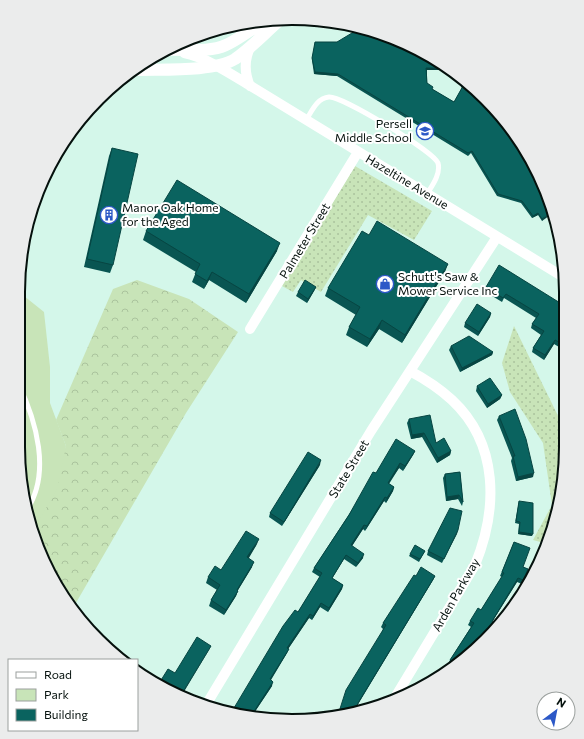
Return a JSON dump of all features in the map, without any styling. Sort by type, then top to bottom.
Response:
[{"type":"street","points":[[144,70],[193,68],[213,65],[235,59],[273,26]]},
{"type":"street","points":[[181,50],[213,49],[226,46],[255,27]]},
{"type":"street","points":[[250,86],[245,73],[245,66],[249,50],[253,43]]},
{"type":"street","name":"Hazeltine Avenue","points":[[177,52],[191,54],[250,86],[558,274]]},
{"type":"street","name":"Palmeter Street","points":[[250,329],[358,152]]},
{"type":"street","name":"State Street","points":[[209,701],[410,371],[497,237]]},
{"type":"street","name":"Arden Parkway","points":[[398,692],[476,564],[484,542],[491,506],[490,482],[486,458],[479,438],[463,412],[453,401],[434,385],[410,371]]},
{"type":"lane","points":[[306,120],[318,102],[324,98],[336,98],[353,105],[423,148],[435,158],[439,167],[438,172],[427,194]]},
{"type":"lane","points":[[25,402],[34,426],[39,463],[36,494],[31,503]]},
{"type":"green space","points":[[355,166],[432,211],[414,240],[368,215],[321,292],[301,280],[293,292],[282,286]]},
{"type":"green space","points":[[137,280],[189,299],[238,332],[186,413],[76,603],[61,580],[45,549],[36,523],[66,446],[56,420],[113,289]]},
{"type":"green space","points":[[25,297],[44,312],[50,367],[50,403],[66,446],[57,489],[37,525],[27,482],[25,447]]},
{"type":"green space","points":[[514,326],[559,418],[557,482],[550,516],[542,542],[533,540],[552,505],[543,443],[510,392],[502,363]]},
{"type":"building","points":[[353,32],[394,45],[426,61],[437,68],[426,68],[427,83],[433,87],[432,89],[454,102],[463,87],[493,116],[514,144],[539,190],[548,215],[542,219],[538,213],[533,216],[522,201],[498,194],[472,151],[468,153],[338,74],[315,72],[312,58],[315,42],[337,42]]},
{"type":"building","name":"Manor Oak Home for the Aged","points":[[112,148],[138,154],[113,265],[87,259]]},
{"type":"building","points":[[177,180],[280,243],[249,294],[212,272],[207,281],[195,274],[200,264],[146,231]]},
{"type":"building","name":"Schutt's Saw & Mower Service Inc","points":[[377,221],[448,264],[405,335],[382,320],[370,339],[349,327],[360,307],[328,288],[362,231],[369,235]]},
{"type":"building","points":[[499,265],[559,302],[559,342],[555,340],[545,355],[533,348],[544,331],[532,324],[539,314],[506,294],[503,298],[486,287]]},
{"type":"building","points":[[305,280],[316,287],[308,299],[298,292]]},
{"type":"building","points":[[477,304],[491,313],[479,332],[465,323]]},
{"type":"building","points":[[469,336],[493,352],[462,368],[451,346]]},
{"type":"building","points":[[490,378],[502,395],[488,404],[477,386]]},
{"type":"building","points":[[515,409],[526,439],[534,473],[518,477],[513,456],[515,456],[499,416]]},
{"type":"building","points":[[430,415],[436,443],[444,438],[451,451],[438,458],[424,433],[412,435],[409,419]]},
{"type":"building","points":[[396,439],[415,451],[405,466],[400,463],[388,483],[394,487],[387,498],[385,497],[367,526],[364,525],[351,545],[364,554],[358,563],[346,555],[332,578],[343,585],[329,608],[321,603],[313,616],[310,614],[287,648],[289,649],[270,679],[273,682],[254,711],[234,708],[283,626],[295,610],[298,612],[322,573],[314,568],[349,515],[373,472],[376,473]]},
{"type":"building","points":[[308,452],[321,460],[284,522],[270,513]]},
{"type":"building","points":[[460,472],[463,502],[459,495],[447,497],[445,474]]},
{"type":"building","points":[[519,501],[533,503],[533,534],[519,532],[520,522],[516,521]]},
{"type":"building","points":[[450,508],[462,511],[458,530],[444,559],[428,551]]},
{"type":"building","points":[[246,531],[259,539],[247,557],[254,562],[226,610],[211,600],[220,585],[208,577],[215,566],[221,570]]},
{"type":"building","points":[[514,542],[530,548],[523,567],[528,569],[523,580],[518,578],[494,618],[492,622],[493,623],[468,648],[452,661],[450,660],[474,623],[470,621],[478,608],[481,610],[504,573],[502,572]]},
{"type":"building","points":[[415,545],[425,551],[420,559],[410,554]]},
{"type":"building","points":[[421,567],[435,576],[357,706],[340,710],[346,690],[386,625],[383,623],[414,575],[416,576]]},
{"type":"building","points":[[197,637],[211,646],[184,691],[161,680],[168,669],[175,673]]},
{"type":"place","name":"Persell Middle School","points":[[425,131]]},
{"type":"place","name":"Manor Oak Home for the Aged","points":[[109,215]]},
{"type":"place","name":"Schutt's Saw & Mower Service Inc","points":[[385,284]]}]
